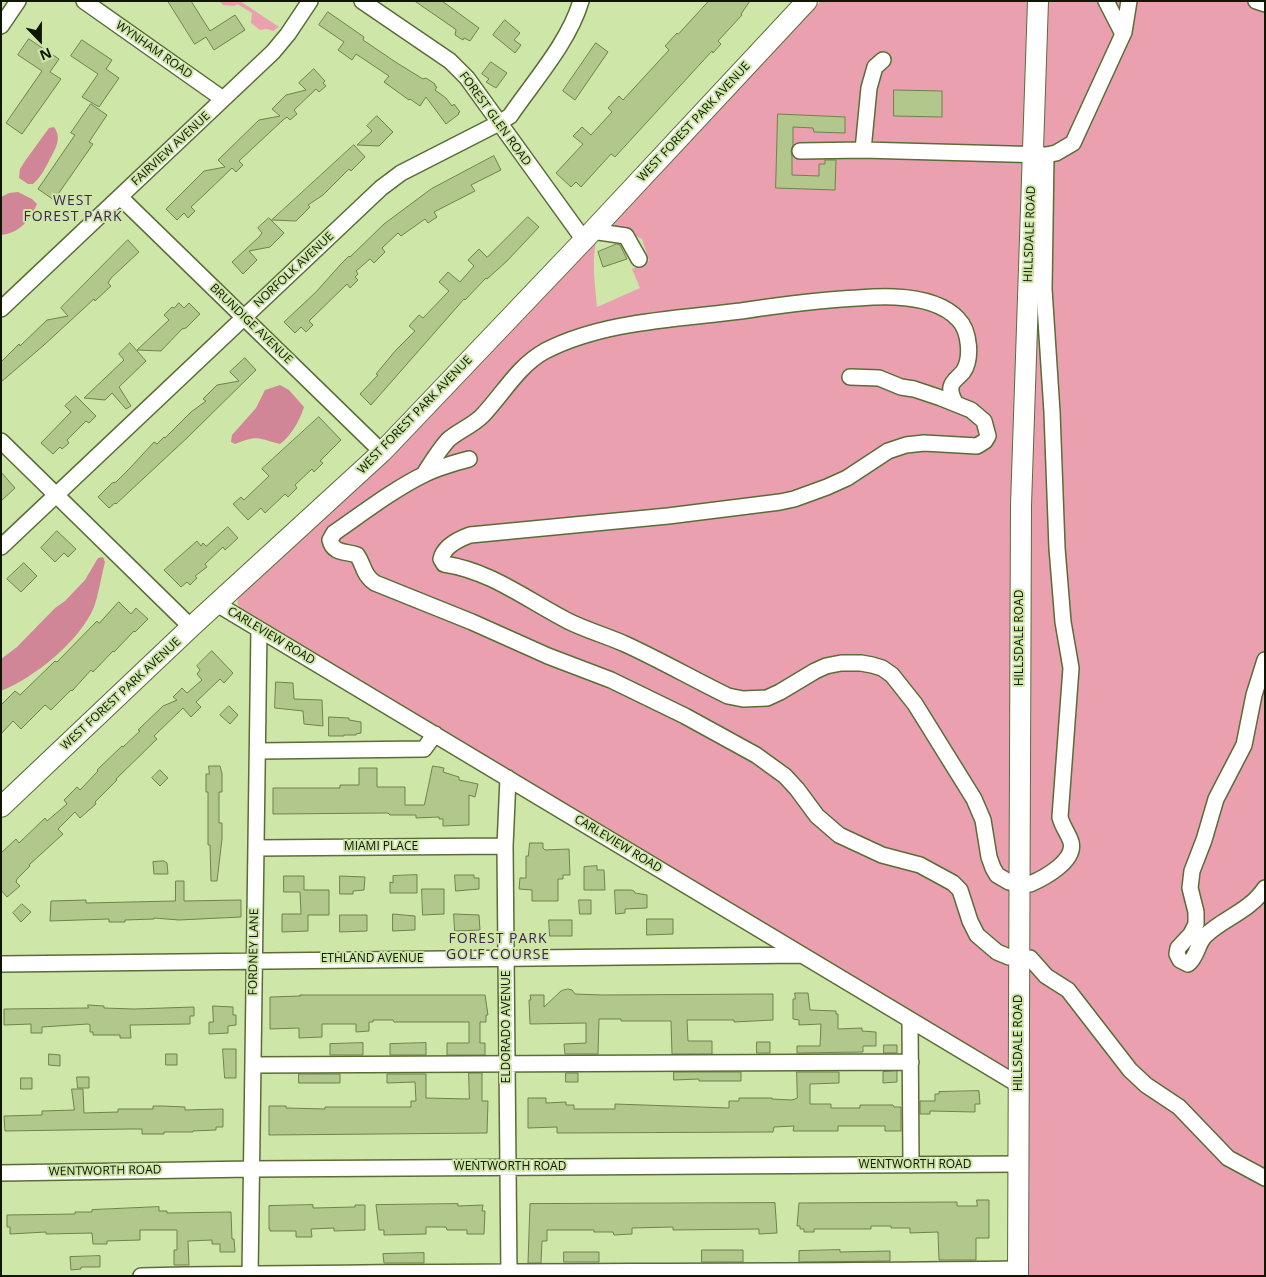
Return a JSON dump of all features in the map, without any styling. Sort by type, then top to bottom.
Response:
[{"type":"main road","name":"WEST FOREST PARK AVENUE","points":[[2,805],[191,627],[382,452],[588,236],[807,1]]},
{"type":"main road","name":"HILLSDALE ROAD","points":[[1018,1272],[1021,505],[1040,155],[1038,1]]},
{"type":"street","points":[[1,26],[18,1]]},
{"type":"street","name":"WYNHAM ROAD","points":[[84,1],[224,99]]},
{"type":"street","name":"FAIRVIEW AVENUE","points":[[1,309],[273,52],[288,34],[310,1]]},
{"type":"street","name":"FOREST GLEN ROAD","points":[[362,1],[450,61],[467,78],[499,123],[588,236]]},
{"type":"street","name":"NORFOLK AVENUE","points":[[1,546],[392,179],[510,116],[569,32],[581,1]]},
{"type":"street","points":[[1106,1],[1123,34]]},
{"type":"street","points":[[800,151],[863,150],[1040,155],[1056,153],[1073,143],[1123,34],[1129,1]]},
{"type":"street","points":[[1256,1],[1265,4]]},
{"type":"street","points":[[863,150],[869,88],[875,67],[883,60]]},
{"type":"street","points":[[1030,884],[1057,867],[1069,856],[1071,850],[1070,842],[1060,817],[1071,668],[1063,622],[1057,548],[1052,412],[1044,290],[1040,155]]},
{"type":"street","name":"BRUNDIGE AVENUE","points":[[120,197],[382,452]]},
{"type":"street","points":[[588,236],[626,236],[639,259]]},
{"type":"street","points":[[424,474],[448,440],[482,416],[514,377],[542,353],[560,344],[600,331],[687,317],[824,300],[893,297],[916,299],[949,311],[957,318],[966,334],[969,352],[967,361],[964,371],[950,388],[956,404]]},
{"type":"street","points":[[850,378],[879,378],[901,388],[914,389],[971,410],[984,421],[988,436],[985,441],[977,446],[914,443],[906,445],[888,451],[847,478],[827,488],[787,501],[660,517],[470,535],[455,542],[443,554],[441,559],[444,564],[480,572],[516,590],[569,621],[675,667],[714,689],[735,698],[751,699],[773,696],[826,666],[852,662],[882,668],[892,675],[908,693],[974,799],[983,820],[989,857],[993,868],[997,875],[1009,882]]},
{"type":"street","points":[[1,441],[191,627]]},
{"type":"street","points":[[469,459],[446,465],[424,474],[334,532],[330,540],[331,545],[336,550],[357,555],[368,579],[374,583],[472,622],[548,656],[611,680],[685,716],[756,756],[785,776],[797,789],[816,816],[839,835],[882,855],[920,865],[953,883],[960,890],[970,921],[978,935],[996,952],[1009,957]]},
{"type":"street","name":"CARLEVIEW ROAD","points":[[217,604],[910,1021],[1019,1084]]},
{"type":"street","name":"FORDNEY LANE","points":[[250,1275],[259,751],[259,629]]},
{"type":"street","points":[[1265,660],[1254,695],[1244,745],[1216,799],[1204,840],[1192,871],[1190,888],[1196,912],[1196,924],[1191,934],[1178,948],[1177,954],[1180,960],[1188,964],[1192,961],[1205,935],[1234,917],[1265,888]]},
{"type":"street","points":[[259,751],[424,749],[435,734]]},
{"type":"street","name":"ELDORADO AVENUE","points":[[508,778],[505,846],[509,1274]]},
{"type":"street","name":"MIAMI PLACE","points":[[256,848],[505,846]]},
{"type":"street","name":"ETHLAND AVENUE","points":[[1,964],[803,955]]},
{"type":"street","points":[[1030,958],[1046,976],[1068,990],[1130,1070],[1140,1080],[1180,1107],[1228,1158],[1265,1178]]},
{"type":"street","points":[[910,1021],[911,1165]]},
{"type":"street","points":[[253,1065],[911,1062]]},
{"type":"street","name":"WENTWORTH ROAD","points":[[1,1173],[252,1169],[1019,1164]]},
{"type":"street","points":[[141,1276],[1018,1272]]},
{"type":"shaded area","points":[[219,1],[240,1],[279,27],[273,31],[267,29],[260,30],[251,23],[252,13],[237,4],[234,6],[223,5]]},
{"type":"shaded area","points":[[821,1],[1265,1],[1265,1276],[1028,1276],[1028,1085],[242,610],[238,604],[239,596],[597,237],[594,263],[597,307],[640,288],[632,269],[649,261],[642,239],[629,232],[606,228]]},
{"type":"shaded area","points":[[54,127],[58,136],[55,149],[38,179],[33,184],[28,184],[19,178],[20,169],[49,128]]},
{"type":"shaded area","points":[[18,192],[32,199],[37,204],[24,225],[14,232],[1,235],[1,197],[9,193]]},
{"type":"shaded area","points":[[280,385],[289,390],[304,407],[298,422],[288,437],[280,444],[258,438],[235,444],[231,442],[232,435],[256,408],[265,390]]},
{"type":"shaded area","points":[[103,557],[105,562],[94,607],[78,633],[55,657],[41,668],[1,691],[1,659],[17,647],[55,608],[65,601],[85,580],[98,558]]},
{"type":"building","points":[[168,1],[191,1],[210,31],[235,15],[245,30],[214,50],[206,37],[195,44]]},
{"type":"building","points":[[415,1],[442,1],[479,28],[470,41],[464,38],[463,40],[455,35],[456,30]]},
{"type":"building","points":[[709,1],[750,1],[742,15],[718,41],[721,44],[713,53],[712,51],[615,157],[611,154],[581,187],[576,182],[571,187],[556,173],[583,144],[573,136],[582,127],[591,135],[612,112],[608,108],[619,96],[623,100],[669,50],[665,46]]},
{"type":"building","points":[[328,12],[364,37],[363,40],[397,63],[435,84],[437,87],[435,90],[446,98],[452,106],[454,104],[460,112],[459,114],[446,124],[426,97],[420,106],[384,82],[389,76],[356,54],[352,60],[338,50],[344,42],[319,25]]},
{"type":"building","points":[[505,20],[520,33],[514,40],[521,45],[515,53],[493,35]]},
{"type":"building","points":[[29,39],[59,59],[50,72],[61,79],[22,134],[6,123],[42,71],[18,55]]},
{"type":"building","points":[[82,40],[112,60],[106,69],[119,78],[99,107],[82,97],[98,74],[71,56]]},
{"type":"building","points":[[596,43],[608,52],[575,100],[563,91]]},
{"type":"building","points":[[491,62],[507,73],[496,88],[486,82],[489,79],[482,74]]},
{"type":"building","points":[[314,69],[325,81],[323,83],[326,86],[319,92],[316,89],[294,110],[297,114],[290,120],[287,117],[283,120],[239,161],[243,165],[236,172],[232,168],[191,207],[195,211],[188,218],[184,213],[177,220],[166,209],[204,171],[225,167],[218,160],[259,120],[280,116],[272,109],[286,95],[306,90],[299,83]]},
{"type":"building","points":[[894,90],[942,91],[942,117],[894,116]]},
{"type":"building","points":[[91,104],[107,115],[89,142],[93,144],[54,200],[38,189],[75,135],[71,133]]},
{"type":"building","points":[[778,114],[845,117],[845,133],[814,132],[813,128],[793,127],[792,175],[819,176],[819,164],[825,164],[825,160],[836,160],[835,190],[776,188]]},
{"type":"building","points":[[377,116],[393,132],[379,146],[357,145],[372,131],[367,126]]},
{"type":"building","points":[[354,145],[365,157],[351,171],[349,169],[323,195],[308,205],[310,207],[296,221],[272,220]]},
{"type":"building","points":[[494,156],[501,170],[471,185],[475,191],[434,212],[437,217],[428,223],[425,219],[401,236],[398,233],[382,248],[385,252],[374,263],[370,259],[356,271],[358,274],[355,277],[358,280],[350,288],[347,284],[309,321],[313,325],[306,332],[301,327],[295,333],[284,322],[316,292],[349,256],[384,224],[431,189]]},
{"type":"building","points":[[528,217],[539,227],[507,261],[464,299],[371,405],[360,394],[378,375],[376,374],[396,350],[415,331],[409,326],[419,315],[423,318],[449,291],[439,282],[448,272],[460,282],[474,266],[468,260],[479,249],[487,257]]},
{"type":"building","points":[[269,218],[284,233],[270,247],[249,251],[257,260],[243,274],[232,262],[259,237],[262,233],[258,228]]},
{"type":"building","points":[[128,240],[139,252],[111,278],[108,283],[111,286],[1,382],[1,362],[47,320],[68,316],[61,308]]},
{"type":"building","points":[[617,244],[620,245],[627,259],[603,267],[598,252]]},
{"type":"building","points":[[179,303],[184,308],[189,303],[200,314],[186,328],[182,329],[161,351],[137,350],[169,320],[164,315]]},
{"type":"building","points":[[130,343],[146,361],[119,387],[131,406],[126,409],[112,393],[105,400],[84,398],[124,360],[119,354]]},
{"type":"building","points":[[245,358],[256,370],[188,437],[116,504],[109,508],[98,497],[112,483],[116,482],[154,442],[157,444],[165,438],[191,412],[206,401],[203,399],[217,385],[239,381],[230,372]]},
{"type":"building","points":[[76,396],[96,416],[89,423],[86,421],[67,440],[69,443],[62,449],[60,447],[53,454],[41,443],[71,412],[65,406]]},
{"type":"building","points":[[319,417],[341,440],[320,461],[323,463],[314,472],[312,469],[295,485],[297,488],[288,497],[285,494],[265,513],[261,508],[248,520],[233,504],[241,497],[244,500],[269,476],[262,469]]},
{"type":"building","points":[[1,472],[15,488],[1,501]]},
{"type":"building","points":[[228,527],[238,538],[225,550],[223,547],[205,564],[207,567],[195,576],[197,578],[190,585],[187,582],[181,587],[164,570],[197,541],[201,546],[203,543],[206,546]]},
{"type":"building","points":[[57,531],[76,549],[68,557],[64,553],[55,562],[41,548]]},
{"type":"building","points":[[24,563],[37,576],[21,592],[7,579]]},
{"type":"building","points":[[119,602],[131,614],[136,608],[148,619],[93,672],[91,670],[51,710],[45,705],[21,729],[13,721],[1,734],[1,705],[15,691],[20,695],[55,661],[57,662],[97,621],[99,623]]},
{"type":"building","points":[[212,651],[233,673],[224,683],[220,679],[196,702],[201,707],[191,717],[183,708],[154,736],[157,739],[116,779],[95,802],[96,804],[80,818],[75,812],[58,829],[63,834],[29,865],[17,879],[16,882],[20,886],[7,897],[1,890],[1,853],[16,839],[19,843],[45,818],[47,821],[67,804],[64,800],[77,787],[80,790],[97,770],[140,731],[138,730],[163,706],[177,700],[173,697],[182,688],[187,693],[202,680],[197,674],[200,670],[197,666]]},
{"type":"building","points":[[276,682],[293,683],[294,699],[322,700],[323,726],[304,724],[303,711],[275,708]]},
{"type":"building","points":[[229,706],[238,715],[230,724],[220,715]]},
{"type":"building","points":[[329,717],[349,718],[349,720],[361,722],[361,733],[356,735],[329,736]]},
{"type":"building","points":[[209,766],[220,766],[222,774],[222,792],[219,792],[219,823],[222,823],[222,839],[217,881],[211,881],[210,845],[208,845],[206,774],[209,774]]},
{"type":"building","points":[[433,766],[444,768],[443,772],[459,777],[459,780],[478,784],[475,797],[469,795],[469,825],[443,826],[443,819],[439,819],[439,817],[416,818],[416,815],[390,815],[388,813],[273,814],[273,788],[340,788],[340,785],[359,785],[359,768],[377,768],[377,787],[405,787],[405,805],[424,805]]},
{"type":"building","points":[[160,770],[168,778],[160,786],[152,778]]},
{"type":"building","points":[[530,843],[543,843],[545,850],[569,849],[570,875],[563,875],[563,879],[558,879],[558,901],[532,901],[532,890],[519,889],[520,878],[526,878],[526,856],[528,856]]},
{"type":"building","points":[[164,861],[167,863],[168,874],[154,874],[153,862]]},
{"type":"building","points":[[597,866],[597,870],[604,870],[605,890],[584,890],[584,867]]},
{"type":"building","points":[[417,875],[417,893],[390,893],[390,882],[393,883],[393,876]]},
{"type":"building","points":[[455,875],[474,875],[474,878],[479,878],[479,889],[456,891]]},
{"type":"building","points":[[284,876],[304,876],[304,890],[329,890],[329,915],[308,915],[308,931],[282,932],[282,914],[301,914],[300,892],[284,892]]},
{"type":"building","points":[[340,876],[365,877],[364,890],[353,891],[353,894],[340,894]]},
{"type":"building","points":[[176,881],[184,881],[184,901],[241,900],[241,917],[179,920],[154,918],[125,920],[125,922],[109,922],[109,919],[50,921],[51,901],[86,900],[86,903],[175,901]]},
{"type":"building","points":[[422,889],[444,889],[444,914],[423,915]]},
{"type":"building","points":[[615,890],[631,890],[635,893],[647,895],[647,908],[625,909],[625,913],[616,914]]},
{"type":"building","points":[[579,900],[591,900],[591,914],[580,914]]},
{"type":"building","points":[[22,904],[31,912],[21,922],[13,913]]},
{"type":"building","points":[[393,914],[415,916],[415,930],[393,931]]},
{"type":"building","points":[[454,914],[479,915],[480,930],[455,931]]},
{"type":"building","points":[[340,915],[367,915],[367,931],[340,932]]},
{"type":"building","points":[[647,919],[673,919],[673,934],[647,935]]},
{"type":"building","points":[[549,920],[572,920],[572,936],[550,936]]},
{"type":"building","points":[[572,990],[575,994],[602,995],[773,994],[773,1020],[734,1022],[734,1020],[687,1020],[688,1041],[712,1041],[712,1054],[672,1054],[671,1021],[599,1019],[598,1054],[565,1054],[564,1044],[586,1043],[586,1023],[530,1024],[529,1000],[531,1000],[530,995],[544,995],[544,1007],[561,991]]},
{"type":"building","points":[[795,993],[808,993],[810,1010],[836,1011],[836,1014],[838,1014],[838,1029],[862,1028],[862,1031],[876,1032],[876,1046],[863,1046],[863,1052],[797,1053],[797,1046],[820,1046],[821,1024],[799,1025],[799,1020],[793,1019],[793,999],[795,999]]},
{"type":"building","points":[[300,995],[485,995],[488,1015],[486,1015],[486,1022],[480,1022],[480,1043],[485,1043],[485,1055],[447,1055],[447,1043],[469,1043],[469,1022],[394,1022],[393,1020],[373,1020],[373,1022],[369,1022],[369,1031],[356,1032],[356,1024],[322,1024],[322,1037],[299,1038],[299,1028],[270,1029],[270,997]]},
{"type":"building","points":[[88,1005],[104,1006],[104,1008],[134,1009],[194,1007],[194,1016],[190,1016],[190,1024],[130,1025],[131,1038],[120,1038],[120,1035],[93,1035],[88,1024],[42,1027],[42,1033],[31,1033],[31,1024],[4,1025],[4,1009],[88,1008]]},
{"type":"building","points":[[213,1006],[233,1007],[233,1015],[236,1015],[236,1025],[228,1026],[228,1033],[209,1034],[209,1022],[213,1022]]},
{"type":"building","points":[[757,1042],[770,1042],[770,1053],[757,1053]]},
{"type":"building","points":[[363,1043],[363,1055],[330,1055],[330,1044]]},
{"type":"building","points":[[426,1043],[426,1055],[390,1055],[390,1044]]},
{"type":"building","points":[[884,1045],[897,1045],[897,1053],[884,1053]]},
{"type":"building","points":[[223,1049],[236,1049],[236,1078],[225,1078]]},
{"type":"building","points":[[49,1054],[60,1055],[60,1066],[49,1065]]},
{"type":"building","points":[[166,1054],[177,1054],[177,1065],[166,1065]]},
{"type":"building","points":[[897,1071],[897,1082],[883,1083],[883,1072]]},
{"type":"building","points":[[674,1072],[741,1072],[741,1081],[674,1080]]},
{"type":"building","points":[[797,1072],[839,1072],[839,1083],[810,1084],[810,1104],[831,1104],[831,1108],[860,1108],[860,1105],[893,1105],[894,1107],[901,1107],[901,1131],[885,1131],[885,1126],[838,1126],[838,1131],[793,1131],[794,1126],[774,1127],[773,1132],[557,1133],[557,1127],[528,1128],[528,1098],[546,1098],[546,1103],[566,1102],[566,1105],[574,1105],[574,1109],[615,1109],[615,1104],[729,1108],[729,1101],[739,1101],[739,1098],[792,1100],[797,1098]]},
{"type":"building","points":[[469,1073],[482,1073],[482,1101],[488,1101],[487,1133],[269,1135],[269,1106],[325,1109],[325,1107],[411,1107],[411,1101],[416,1101],[415,1082],[387,1083],[387,1074],[426,1074],[426,1098],[469,1099]]},
{"type":"building","points":[[566,1073],[578,1073],[578,1082],[566,1082]]},
{"type":"building","points":[[299,1074],[340,1074],[340,1083],[299,1083]]},
{"type":"building","points":[[77,1077],[89,1077],[89,1088],[78,1088]]},
{"type":"building","points":[[21,1078],[32,1078],[32,1089],[21,1089]]},
{"type":"building","points":[[72,1089],[83,1089],[84,1113],[118,1112],[118,1109],[153,1109],[153,1106],[185,1107],[185,1110],[223,1109],[223,1127],[216,1127],[216,1130],[164,1132],[164,1134],[142,1134],[142,1129],[5,1131],[4,1116],[42,1115],[42,1111],[74,1110]]},
{"type":"building","points":[[979,1091],[980,1104],[975,1104],[975,1112],[930,1111],[930,1114],[920,1114],[920,1101],[935,1101],[935,1094],[939,1094],[939,1092]]},
{"type":"building","points":[[977,1200],[989,1200],[989,1238],[976,1238],[976,1260],[939,1260],[938,1232],[910,1233],[910,1228],[871,1226],[871,1229],[814,1229],[814,1232],[804,1232],[804,1229],[800,1229],[800,1226],[797,1226],[799,1203],[957,1202],[957,1206],[977,1206]]},
{"type":"building","points":[[775,1203],[777,1233],[759,1234],[759,1229],[673,1230],[673,1227],[632,1228],[632,1234],[614,1235],[613,1232],[594,1232],[594,1230],[547,1230],[547,1241],[542,1241],[541,1263],[528,1263],[530,1204]]},
{"type":"building","points":[[458,1204],[458,1206],[483,1205],[482,1211],[485,1211],[484,1234],[467,1234],[467,1230],[447,1230],[446,1227],[426,1227],[426,1234],[384,1235],[384,1230],[379,1230],[376,1205]]},
{"type":"building","points":[[313,1205],[313,1208],[365,1205],[365,1230],[334,1231],[334,1228],[311,1229],[312,1237],[296,1237],[296,1231],[270,1231],[269,1206]]},
{"type":"building","points":[[159,1207],[159,1211],[167,1211],[167,1213],[231,1212],[232,1239],[234,1239],[235,1252],[220,1252],[220,1244],[212,1244],[212,1240],[188,1241],[189,1265],[174,1265],[174,1250],[177,1250],[177,1230],[140,1230],[140,1240],[107,1241],[107,1244],[93,1244],[92,1233],[46,1234],[46,1232],[10,1234],[10,1227],[7,1227],[7,1215],[75,1214],[75,1212],[92,1212],[92,1210]]},
{"type":"building","points":[[702,1250],[743,1250],[743,1262],[702,1262]]},
{"type":"building","points":[[840,1250],[840,1252],[890,1251],[890,1261],[799,1262],[799,1251]]},
{"type":"building","points":[[564,1252],[599,1252],[599,1262],[564,1262]]},
{"type":"building","points":[[424,1253],[424,1263],[384,1263],[383,1254]]},
{"type":"building","points":[[100,1256],[100,1267],[81,1267],[81,1269],[71,1270],[70,1257]]},
{"type":"district","name":"WEST FOREST PARK","points":[[73,210]]},
{"type":"district","name":"FOREST PARK GOLF COURSE","points":[[498,948]]}]
